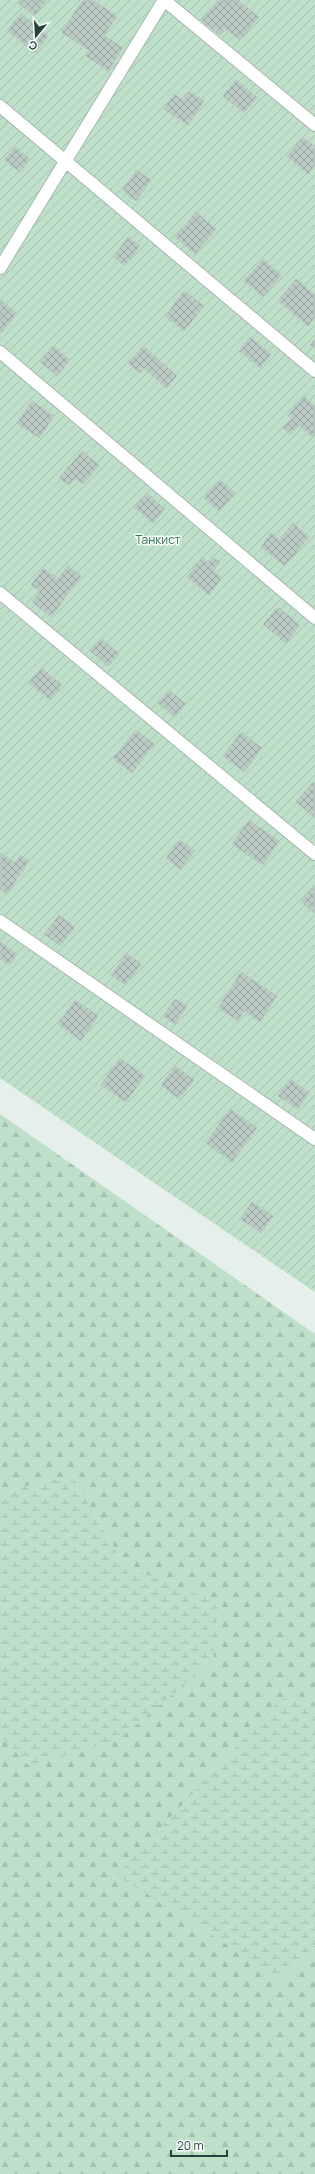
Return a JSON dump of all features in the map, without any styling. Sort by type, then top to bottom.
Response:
[{"type":"lane","points":[[0,268],[164,0],[315,124]]},
{"type":"lane","points":[[0,106],[315,371]]},
{"type":"lane","points":[[0,352],[315,618]]},
{"type":"lane","points":[[0,593],[315,854]]},
{"type":"lane","points":[[0,921],[315,1139]]},
{"type":"green space","name":"Танкист","points":[[0,0],[315,0],[315,1292],[0,1078]]},
{"type":"green space","points":[[0,1114],[315,1334],[315,1706],[282,1698],[282,1979],[315,1945],[315,2174],[0,2174],[0,1735],[29,1765],[219,1604],[125,1566],[72,1475],[15,1489],[0,1504]]},
{"type":"green space","points":[[72,1475],[125,1566],[219,1603],[213,1660],[117,1741],[29,1765],[0,1735],[0,1504],[15,1489]]},
{"type":"green space","points":[[282,1698],[315,1706],[315,1945],[282,1979],[116,1875]]},
{"type":"building","points":[[20,0],[47,0],[34,16],[18,3]]},
{"type":"building","points":[[83,0],[93,0],[117,16],[104,35],[123,48],[108,71],[86,56],[90,51],[61,32]]},
{"type":"building","points":[[218,0],[238,0],[259,17],[240,40],[226,29],[220,35],[201,20]]},
{"type":"building","points":[[21,14],[48,36],[35,53],[7,30]]},
{"type":"building","points":[[236,80],[257,97],[244,113],[223,96]]},
{"type":"building","points":[[189,91],[204,101],[188,125],[164,109],[174,94],[183,100]]},
{"type":"building","points":[[303,137],[315,147],[315,166],[308,174],[287,156]]},
{"type":"building","points":[[15,147],[30,159],[20,172],[4,160]]},
{"type":"building","points":[[137,170],[151,180],[136,201],[122,190]]},
{"type":"building","points":[[196,212],[216,229],[195,254],[175,237]]},
{"type":"building","points":[[128,237],[140,246],[125,266],[113,257]]},
{"type":"building","points":[[263,259],[281,275],[263,297],[244,281]]},
{"type":"building","points":[[296,279],[315,295],[315,318],[308,326],[278,301]]},
{"type":"building","points":[[184,291],[204,306],[184,331],[165,316]]},
{"type":"building","points":[[0,299],[17,314],[1,333],[0,333]]},
{"type":"building","points":[[250,337],[271,354],[260,368],[239,351]]},
{"type":"building","points":[[315,339],[315,348],[310,345]]},
{"type":"building","points":[[53,346],[70,360],[57,376],[40,362]]},
{"type":"building","points":[[143,346],[177,376],[166,388],[144,368],[140,373],[128,363]]},
{"type":"building","points":[[304,396],[315,406],[315,434],[312,437],[299,425],[291,434],[283,428],[292,419],[288,415]]},
{"type":"building","points":[[32,401],[54,416],[39,438],[17,423]]},
{"type":"building","points":[[82,451],[99,465],[83,484],[75,478],[69,485],[59,478]]},
{"type":"building","points":[[220,480],[235,493],[219,511],[204,498]]},
{"type":"building","points":[[147,493],[165,509],[153,523],[134,507]]},
{"type":"building","points":[[293,523],[309,537],[285,566],[261,547],[271,533],[279,540]]},
{"type":"building","points":[[202,557],[208,562],[212,557],[220,562],[213,571],[222,578],[209,595],[187,577]]},
{"type":"building","points":[[68,566],[81,576],[51,617],[32,602],[40,591],[31,585],[43,568],[58,579]]},
{"type":"building","points":[[278,607],[300,625],[286,643],[263,624]]},
{"type":"building","points":[[101,638],[119,654],[108,666],[90,651]]},
{"type":"building","points":[[41,668],[62,685],[50,700],[29,683]]},
{"type":"building","points":[[169,690],[186,704],[175,717],[158,703]]},
{"type":"building","points":[[136,730],[154,744],[132,773],[113,758]]},
{"type":"building","points":[[241,732],[262,748],[244,772],[223,756]]},
{"type":"building","points":[[313,782],[315,784],[315,818],[296,802]]},
{"type":"building","points":[[249,820],[279,841],[263,865],[232,844]]},
{"type":"building","points":[[180,840],[195,851],[180,869],[166,858]]},
{"type":"building","points":[[1,853],[15,863],[20,855],[29,861],[7,894],[0,889]]},
{"type":"building","points":[[315,886],[315,914],[301,901]]},
{"type":"building","points":[[59,915],[75,927],[60,946],[44,934]]},
{"type":"building","points":[[0,941],[17,954],[9,965],[0,958]]},
{"type":"building","points":[[127,953],[141,964],[126,985],[111,975]]},
{"type":"building","points":[[241,972],[277,996],[260,1022],[244,1011],[238,1021],[218,1008]]},
{"type":"building","points":[[175,999],[187,1006],[175,1024],[163,1016]]},
{"type":"building","points":[[75,1000],[98,1016],[81,1041],[58,1024]]},
{"type":"building","points":[[120,1058],[145,1076],[126,1102],[101,1085]]},
{"type":"building","points":[[175,1066],[194,1080],[179,1099],[161,1085]]},
{"type":"building","points":[[290,1079],[309,1093],[298,1109],[278,1096]]},
{"type":"building","points":[[230,1109],[257,1128],[232,1162],[206,1143]]},
{"type":"building","points":[[252,1202],[273,1216],[261,1233],[240,1219]]}]
